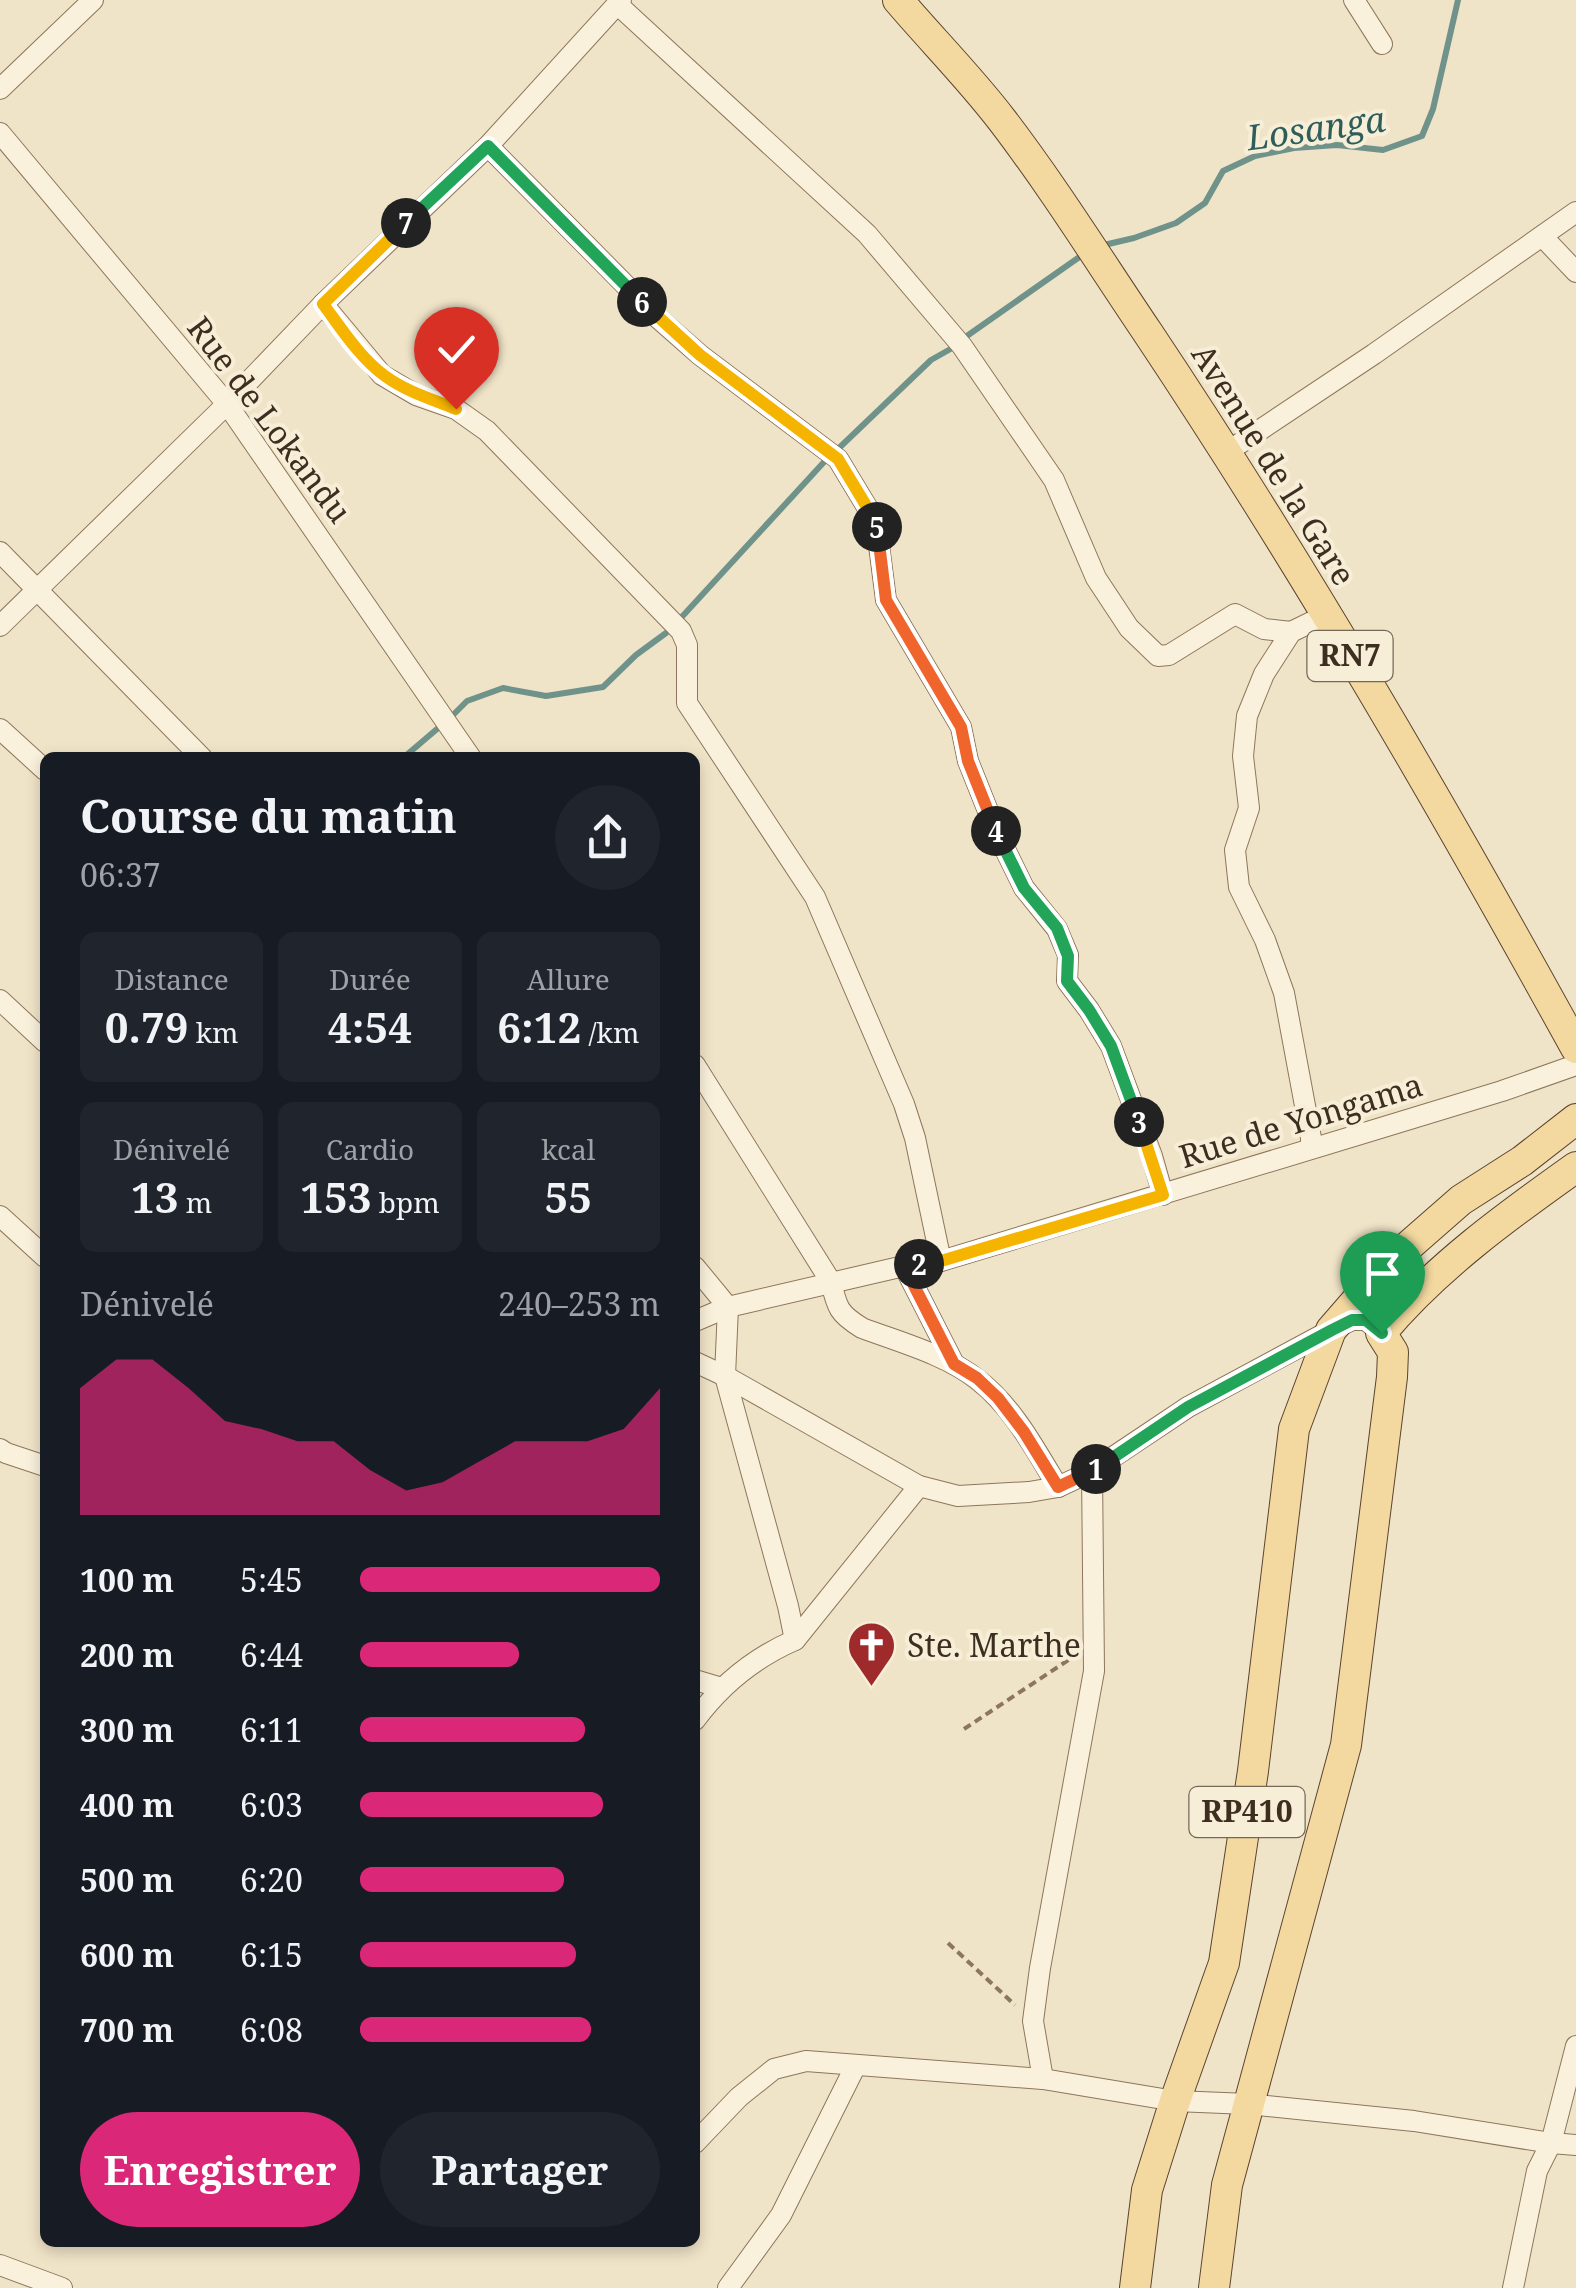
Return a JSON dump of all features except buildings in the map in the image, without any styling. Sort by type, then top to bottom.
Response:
[{"type":"main road","name":"Avenue de la Gare","points":[[898,0],[1001,119],[1227,452],[1484,882],[1576,1048]]},
{"type":"main road","name":"RP410","points":[[1135,2288],[1148,2190],[1224,1964],[1253,1772],[1294,1429],[1332,1330],[1405,1249],[1461,1200],[1576,1120]]},
{"type":"main road","points":[[1382,1333],[1416,1294],[1519,1208],[1576,1168]]},
{"type":"main road","name":"RP410","points":[[1214,2288],[1227,2184],[1346,1744],[1392,1377],[1392,1352],[1382,1333]]},
{"type":"street","points":[[0,89],[93,0]]},
{"type":"street","points":[[1354,0],[1382,44]]},
{"type":"street","points":[[0,626],[227,404],[323,304],[488,146],[619,2],[868,234],[962,346],[1054,480],[1096,578],[1130,628],[1158,656],[1170,655],[1235,614],[1264,629],[1292,632]]},
{"type":"street","name":"Rue de Lokandu","points":[[0,133],[227,404],[467,752]]},
{"type":"street","points":[[488,146],[700,355],[838,459],[876,522],[886,600],[961,727],[968,761],[1024,888],[1057,928],[1068,956],[1067,981],[1111,1046],[1163,1195]]},
{"type":"street","points":[[1227,452],[1576,212]]},
{"type":"street","points":[[1542,236],[1576,272]]},
{"type":"street","points":[[323,304],[382,374],[416,395],[456,409],[486,432],[681,631],[687,645],[687,703],[815,896],[904,1104],[941,1261]]},
{"type":"street","points":[[0,552],[196,752]]},
{"type":"street","points":[[1311,1148],[1284,993],[1265,940],[1238,887],[1236,850],[1249,808],[1243,756],[1248,716],[1264,674],[1292,632],[1326,614]]},
{"type":"street","points":[[0,729],[40,765]]},
{"type":"street","points":[[0,1000],[40,1037]]},
{"type":"street","name":"Rue de Yongama","points":[[700,1319],[728,1307],[831,1282],[941,1261],[1576,1065]]},
{"type":"street","points":[[700,1073],[831,1282],[837,1308],[862,1328],[954,1364],[977,1378],[1024,1432],[1058,1487]]},
{"type":"street","points":[[0,1216],[40,1252]]},
{"type":"street","points":[[904,1266],[954,1364]]},
{"type":"street","points":[[700,1272],[728,1307],[725,1376],[795,1640]]},
{"type":"street","points":[[700,1364],[919,1486],[958,1496],[1058,1487],[1092,1472],[1188,1407],[1352,1320],[1366,1320],[1382,1333]]},
{"type":"street","points":[[0,1449],[40,1464]]},
{"type":"street","points":[[1043,2080],[1033,2022],[1094,1671],[1092,1472]]},
{"type":"street","points":[[700,1714],[722,1688],[770,1651],[795,1640],[919,1486]]},
{"type":"street","points":[[700,1681],[722,1688]]},
{"type":"street","points":[[1513,2288],[1537,2171],[1552,2143],[1576,2046]]},
{"type":"street","points":[[700,2138],[774,2069],[806,2061],[1043,2080],[1175,2101],[1248,2104],[1414,2122],[1576,2145]]},
{"type":"street","points":[[728,2288],[781,2215],[856,2065]]},
{"type":"street","points":[[0,2265],[62,2288]]},
{"type":"path","points":[[964,1730],[1094,1643]]},
{"type":"path","points":[[948,1944],[1033,2022]]},
{"type":"waterway","name":"Losanga","points":[[1104,245],[1176,223],[1205,203],[1223,171],[1255,156],[1337,145],[1383,150],[1422,136],[1433,109],[1458,0]]},
{"type":"waterway","name":"Losanga","points":[[964,338],[1078,258]]},
{"type":"waterway","name":"Losanga","points":[[839,448],[931,360],[954,347]]},
{"type":"waterway","name":"Losanga","points":[[679,620],[824,462]]},
{"type":"waterway","name":"Losanga","points":[[450,718],[467,701],[503,688],[546,696],[603,687],[666,633]]},
{"type":"waterway","name":"Losanga","points":[[410,752],[437,729]]},
{"type":"place","name":"Ste. Marthe","points":[[872,1688]]},
{"type":"route","points":[[456,409],[416,395],[382,374],[323,304],[488,146],[700,355],[838,459],[876,522],[886,600],[961,727],[968,761],[1024,888],[1057,928],[1068,956],[1067,981],[1111,1046],[1163,1195],[941,1261],[904,1266],[954,1364],[998,1398],[1058,1487],[1092,1472],[1188,1407],[1352,1320],[1366,1320],[1382,1333]]}]
